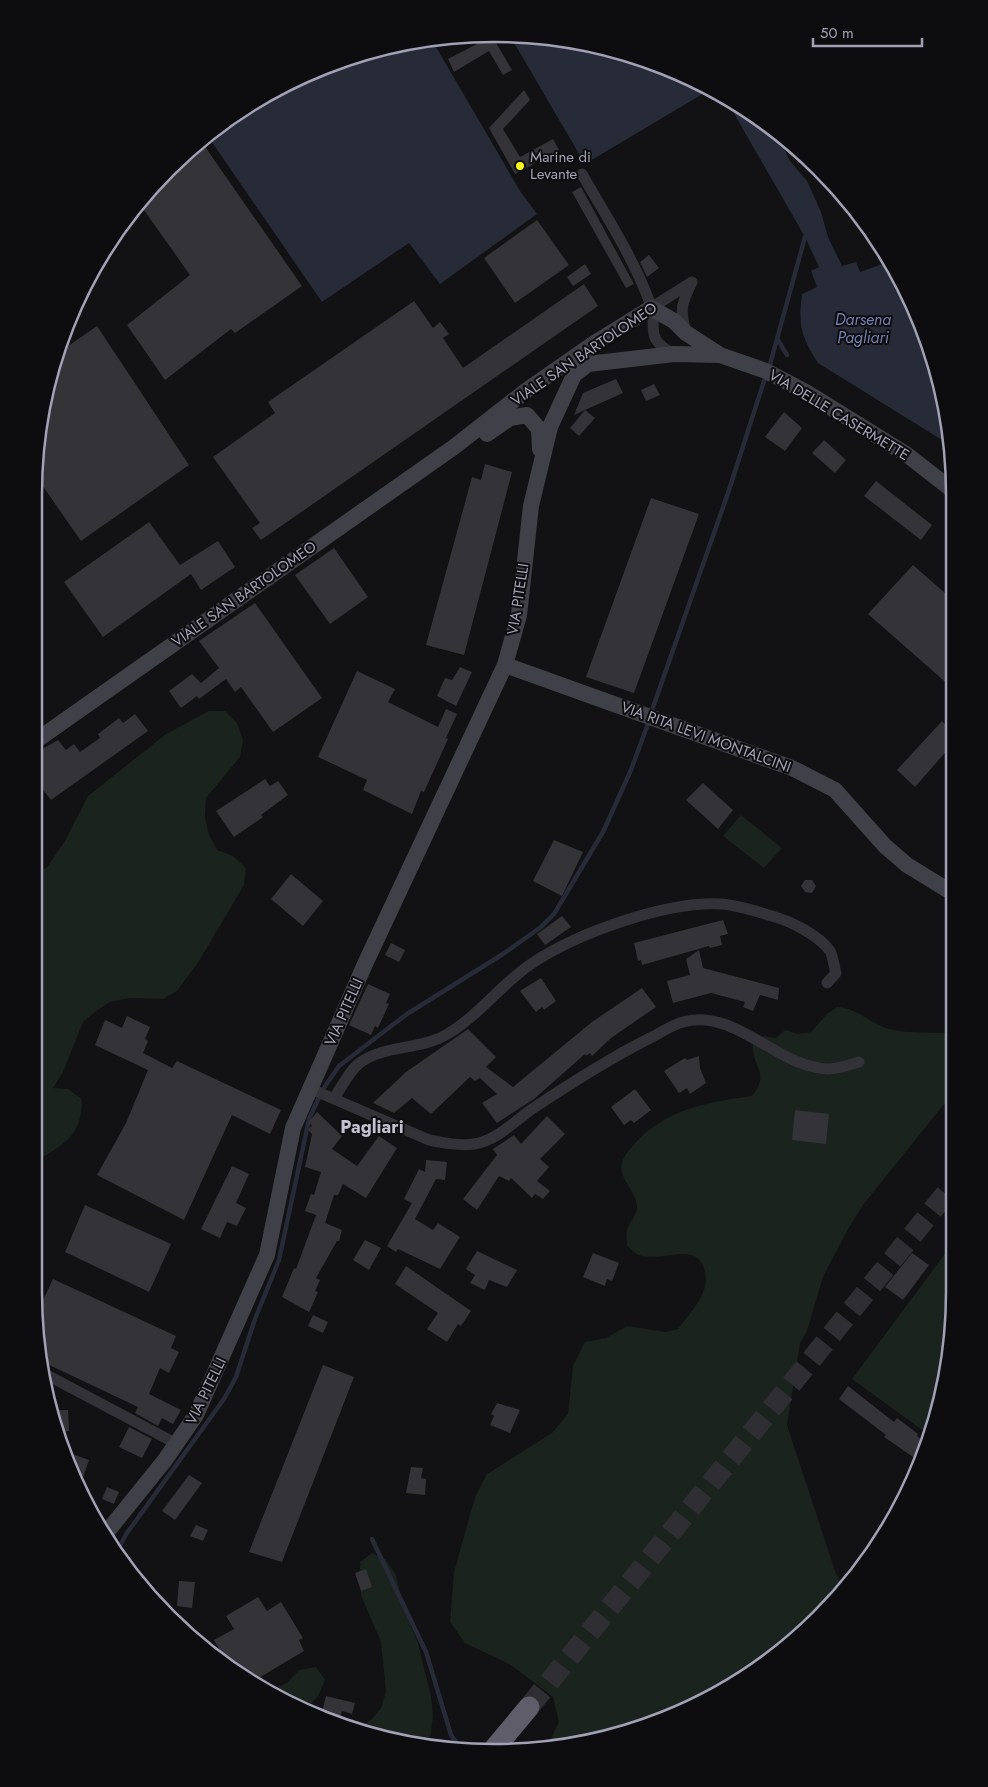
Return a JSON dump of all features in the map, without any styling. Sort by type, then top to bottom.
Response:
[{"type":"highway","points":[[498,1744],[529,1707]]},
{"type":"main road","points":[[651,308],[674,320],[686,333],[720,355]]},
{"type":"main road","name":"VIALE SAN BARTOLOMEO","points":[[42,736],[454,447],[528,390],[594,344],[651,308]]},
{"type":"main road","points":[[674,354],[720,355]]},
{"type":"main road","name":"VIALE SAN BARTOLOMEO","points":[[574,375],[588,364],[674,354]]},
{"type":"main road","name":"VIA DELLE CASERMETTE","points":[[720,355],[771,373],[806,392],[906,454],[946,486]]},
{"type":"main road","name":"VIA PITELLI","points":[[109,1529],[177,1444],[196,1414],[266,1255],[293,1128],[365,964],[505,664],[519,615],[528,531],[550,428],[574,375]]},
{"type":"main road","name":"VIA PITELLI","points":[[510,418],[528,415],[538,426],[540,473]]},
{"type":"main road","name":"VIALE SAN BARTOLOMEO","points":[[454,447],[460,451],[466,448],[510,418]]},
{"type":"main road","name":"VIA RITA LEVI MONTALCINI","points":[[505,664],[792,768],[834,790],[885,846],[907,865],[946,889]]},
{"type":"street","points":[[582,174],[640,276],[651,308],[652,331],[656,340],[662,347],[674,354]]},
{"type":"street","name":"VIALE SAN BARTOLOMEO","points":[[651,308],[692,282],[680,312],[686,333]]},
{"type":"street","points":[[332,1098],[361,1062],[443,1036],[469,1018],[531,964],[557,949],[616,925],[683,904],[739,906],[778,918],[803,930],[819,940],[830,952],[836,973],[827,983]]},
{"type":"street","points":[[311,1089],[429,1140],[446,1143],[476,1144],[503,1131],[532,1110],[624,1051],[682,1022],[707,1019],[726,1024],[740,1033],[802,1063],[820,1069],[841,1068],[859,1062]]},
{"type":"street","points":[[50,1377],[177,1444]]},
{"type":"shaded area","points":[[209,711],[225,711],[237,723],[243,740],[240,757],[206,798],[205,817],[209,835],[217,850],[233,856],[246,868],[244,885],[199,961],[177,991],[163,999],[129,998],[110,1002],[83,1022],[63,1072],[53,1088],[68,1089],[82,1099],[79,1122],[62,1145],[42,1157],[42,870],[47,867],[65,841],[88,796],[166,734]]},
{"type":"shaded area","points":[[741,815],[782,848],[764,868],[723,836]]},
{"type":"shaded area","points":[[837,1007],[844,1008],[890,1029],[905,1032],[946,1033],[946,1102],[863,1205],[848,1229],[823,1277],[807,1331],[800,1343],[787,1425],[836,1574],[841,1582],[792,1632],[769,1651],[720,1684],[694,1698],[639,1721],[582,1736],[550,1741],[559,1722],[553,1697],[511,1665],[465,1643],[450,1622],[454,1572],[475,1497],[487,1474],[552,1433],[568,1414],[573,1366],[585,1342],[606,1338],[627,1326],[666,1332],[678,1329],[703,1293],[706,1277],[704,1268],[699,1260],[692,1255],[643,1256],[635,1253],[627,1245],[627,1230],[637,1209],[635,1197],[623,1175],[622,1163],[626,1154],[649,1130],[676,1114],[705,1104],[752,1096],[758,1088],[760,1080],[754,1056],[753,1039],[764,1036],[776,1038],[785,1030],[798,1034],[811,1032],[827,1014]]},
{"type":"shaded area","points":[[946,1252],[945,1323],[942,1352],[937,1381],[924,1431],[852,1379]]},
{"type":"shaded area","points":[[372,1553],[386,1560],[396,1575],[404,1610],[418,1643],[431,1696],[433,1716],[428,1740],[363,1725],[371,1720],[381,1708],[386,1692],[381,1642],[361,1595],[360,1562]]},
{"type":"shaded area","points":[[316,1667],[325,1680],[318,1696],[310,1705],[276,1688],[288,1682],[299,1670]]},
{"type":"water","points":[[514,43],[553,46],[611,58],[639,66],[703,94],[585,164]]},
{"type":"water","points":[[435,46],[520,191],[537,214],[440,284],[409,243],[322,302],[212,142],[268,103],[321,77],[377,58]]},
{"type":"water","name":"Darsena Pagliari","points":[[733,111],[784,148],[790,161],[807,181],[821,212],[828,237],[842,266],[856,262],[860,272],[882,264],[885,268],[899,294],[922,349],[937,406],[943,440],[818,363],[804,338],[800,314],[802,294],[817,287],[811,271],[819,267],[805,237]]},
{"type":"building","points":[[480,42],[496,42],[512,70],[503,75],[489,51],[454,72],[448,59]]},
{"type":"building","points":[[524,90],[530,100],[503,129],[520,157],[553,139],[559,150],[515,174],[489,128]]},
{"type":"building","points":[[205,147],[302,286],[235,333],[231,329],[165,380],[127,325],[190,275],[144,210],[175,175]]},
{"type":"building","points":[[581,187],[634,284],[626,288],[572,192]]},
{"type":"building","points":[[537,220],[569,265],[515,303],[484,258]]},
{"type":"building","points":[[649,255],[659,268],[647,277],[640,262]]},
{"type":"building","points":[[585,264],[591,274],[573,286],[567,277]]},
{"type":"building","points":[[584,284],[598,306],[261,540],[252,528],[260,523],[213,457],[275,413],[268,402],[414,301],[433,328],[440,322],[449,334],[443,338],[463,368]]},
{"type":"building","points":[[97,326],[189,465],[81,541],[42,485],[46,435],[51,406],[67,347]]},
{"type":"building","points":[[616,379],[623,393],[574,415],[583,393]]},
{"type":"building","points":[[654,384],[660,395],[646,401],[641,390]]},
{"type":"building","points":[[585,410],[595,418],[579,436],[570,428]]},
{"type":"building","points":[[784,412],[802,428],[785,451],[765,437]]},
{"type":"building","points":[[824,440],[846,460],[835,473],[812,453]]},
{"type":"building","points":[[485,464],[512,472],[464,655],[426,645],[472,477],[481,480]]},
{"type":"building","points":[[876,481],[932,525],[921,540],[864,496]]},
{"type":"building","points":[[651,498],[699,514],[634,693],[586,677]]},
{"type":"building","points":[[149,522],[180,565],[218,541],[235,567],[201,590],[191,574],[103,637],[64,582]]},
{"type":"building","points":[[334,548],[368,597],[330,624],[295,575]]},
{"type":"building","points":[[913,565],[946,592],[946,683],[868,614]]},
{"type":"building","points":[[255,603],[322,698],[273,732],[241,687],[235,692],[226,679],[199,699],[197,696],[181,708],[169,691],[192,674],[201,683],[219,668],[199,641]]},
{"type":"building","points":[[460,667],[472,672],[456,706],[437,696],[445,678],[452,680]]},
{"type":"building","points":[[357,671],[395,689],[388,702],[438,727],[446,709],[457,714],[446,738],[448,739],[424,792],[421,791],[412,814],[363,790],[367,780],[318,757]]},
{"type":"building","points":[[135,714],[148,731],[51,800],[42,788],[42,749],[58,740],[66,750],[74,744],[80,752],[100,738],[98,734],[119,718],[123,723]]},
{"type":"building","points":[[942,721],[946,725],[946,752],[915,787],[897,770]]},
{"type":"building","points":[[265,779],[270,786],[278,781],[288,795],[261,815],[263,817],[234,837],[216,811]]},
{"type":"building","points":[[703,783],[733,810],[718,829],[686,800]]},
{"type":"building","points":[[554,840],[583,852],[562,896],[533,881]]},
{"type":"building","points":[[291,874],[323,901],[303,926],[271,899]]},
{"type":"building","points":[[805,880],[812,880],[816,886],[812,893],[805,892],[801,886]]},
{"type":"building","points":[[562,916],[571,927],[545,945],[537,934]]},
{"type":"building","points":[[723,920],[728,934],[720,936],[722,945],[710,948],[709,946],[642,965],[641,960],[638,961],[634,943]]},
{"type":"building","points":[[391,943],[405,950],[399,962],[385,955]]},
{"type":"building","points":[[699,950],[703,968],[779,988],[778,1000],[760,995],[753,1011],[743,1007],[745,1002],[711,993],[673,1003],[667,981],[690,975],[686,959]]},
{"type":"building","points":[[541,978],[556,1001],[544,1010],[542,1007],[536,1012],[520,991]]},
{"type":"building","points":[[368,984],[390,994],[386,1003],[389,1004],[378,1028],[375,1026],[371,1035],[349,1025]]},
{"type":"building","points":[[642,988],[656,1007],[611,1038],[592,1056],[590,1053],[586,1056],[585,1054],[534,1099],[497,1123],[482,1103],[497,1094],[480,1078],[475,1081],[470,1077],[431,1114],[412,1098],[394,1113],[373,1103],[406,1072],[468,1029],[496,1057],[486,1067],[513,1087],[592,1022]]},
{"type":"building","points":[[127,1016],[150,1027],[145,1039],[148,1041],[143,1053],[172,1068],[177,1061],[281,1110],[270,1134],[232,1115],[184,1220],[97,1175],[126,1123],[148,1070],[95,1045],[105,1020],[122,1028]]},
{"type":"building","points":[[699,1056],[700,1068],[706,1083],[690,1094],[687,1088],[679,1093],[664,1071],[685,1058],[687,1060]]},
{"type":"building","points":[[635,1089],[651,1110],[634,1123],[631,1120],[624,1125],[611,1107]]},
{"type":"building","points":[[795,1110],[829,1114],[826,1144],[792,1140]]},
{"type":"building","points":[[317,1112],[342,1136],[332,1149],[357,1166],[379,1136],[397,1148],[366,1198],[343,1184],[338,1195],[334,1195],[325,1223],[342,1230],[339,1241],[337,1241],[316,1278],[320,1280],[315,1291],[318,1292],[309,1312],[282,1297],[294,1268],[296,1269],[316,1215],[305,1211],[311,1194],[314,1195],[321,1172],[305,1167],[312,1134],[308,1130],[312,1125],[308,1123]]},
{"type":"building","points":[[547,1116],[565,1134],[540,1159],[549,1167],[537,1181],[550,1191],[543,1199],[535,1194],[532,1198],[511,1178],[509,1181],[499,1176],[477,1210],[463,1199],[497,1155],[493,1149],[514,1135],[521,1144]]},
{"type":"building","points":[[426,1160],[447,1162],[445,1180],[436,1179],[415,1219],[433,1230],[438,1223],[460,1237],[440,1269],[398,1249],[396,1252],[387,1246],[412,1203],[404,1199],[419,1169],[425,1172]]},
{"type":"building","points":[[232,1166],[249,1174],[236,1203],[246,1208],[237,1226],[227,1222],[220,1238],[201,1229]]},
{"type":"building","points":[[85,1205],[171,1244],[149,1292],[65,1252]]},
{"type":"building","points":[[365,1240],[381,1248],[369,1270],[353,1260]]},
{"type":"building","points":[[477,1251],[517,1270],[507,1287],[489,1280],[485,1290],[470,1283],[475,1275],[466,1269]]},
{"type":"building","points":[[593,1253],[619,1263],[612,1281],[607,1279],[605,1286],[583,1277]]},
{"type":"building","points":[[912,1253],[929,1265],[903,1300],[885,1287]]},
{"type":"building","points":[[406,1266],[471,1311],[461,1326],[458,1324],[447,1342],[427,1329],[438,1313],[395,1284]]},
{"type":"building","points":[[53,1279],[176,1336],[171,1348],[179,1352],[169,1373],[160,1368],[149,1394],[181,1410],[173,1424],[162,1418],[158,1426],[135,1413],[138,1407],[48,1364],[42,1302]]},
{"type":"building","points":[[313,1315],[328,1322],[323,1333],[308,1326]]},
{"type":"building","points":[[323,1365],[354,1377],[282,1562],[249,1552]]},
{"type":"building","points":[[848,1386],[894,1422],[897,1418],[918,1434],[917,1436],[921,1439],[914,1458],[884,1437],[886,1435],[839,1399]]},
{"type":"building","points":[[497,1403],[520,1410],[510,1433],[490,1425],[494,1416],[491,1414]]},
{"type":"building","points":[[58,1410],[68,1410],[69,1431],[64,1431]]},
{"type":"building","points":[[129,1427],[152,1439],[142,1458],[119,1447]]},
{"type":"building","points":[[72,1454],[89,1460],[83,1479]]},
{"type":"building","points":[[411,1467],[423,1468],[421,1478],[426,1479],[425,1495],[406,1493]]},
{"type":"building","points":[[189,1475],[202,1483],[175,1520],[162,1511]]},
{"type":"building","points":[[107,1487],[119,1492],[114,1504],[102,1499]]},
{"type":"building","points":[[196,1525],[208,1530],[203,1541],[190,1536]]},
{"type":"building","points":[[366,1569],[372,1587],[361,1591],[355,1573]]},
{"type":"building","points":[[179,1581],[195,1582],[192,1608],[177,1606]]},
{"type":"building","points":[[258,1597],[267,1611],[281,1602],[303,1638],[299,1640],[304,1651],[259,1678],[221,1653],[214,1640],[234,1629],[226,1616]]},
{"type":"building","points":[[326,1696],[355,1703],[352,1714],[342,1711],[340,1717],[322,1711]]},
{"type":"waterway","points":[[769,368],[805,237]]},
{"type":"waterway","points":[[778,340],[787,355]]},
{"type":"waterway","points":[[651,713],[728,493],[766,375]]},
{"type":"waterway","points":[[120,1545],[127,1533],[224,1399],[236,1377],[255,1319],[279,1260],[309,1119],[323,1089],[339,1066],[407,1014],[503,954],[541,927],[554,914],[603,832],[631,770],[649,721]]},
{"type":"waterway","points":[[372,1539],[426,1652],[451,1735],[457,1743]]},
{"type":"tunnel","points":[[529,1707],[946,1194]]},
{"type":"place","name":"Marine di Levante","points":[[520,166]]},
{"type":"district","name":"Pagliari","points":[[372,1127]]}]
